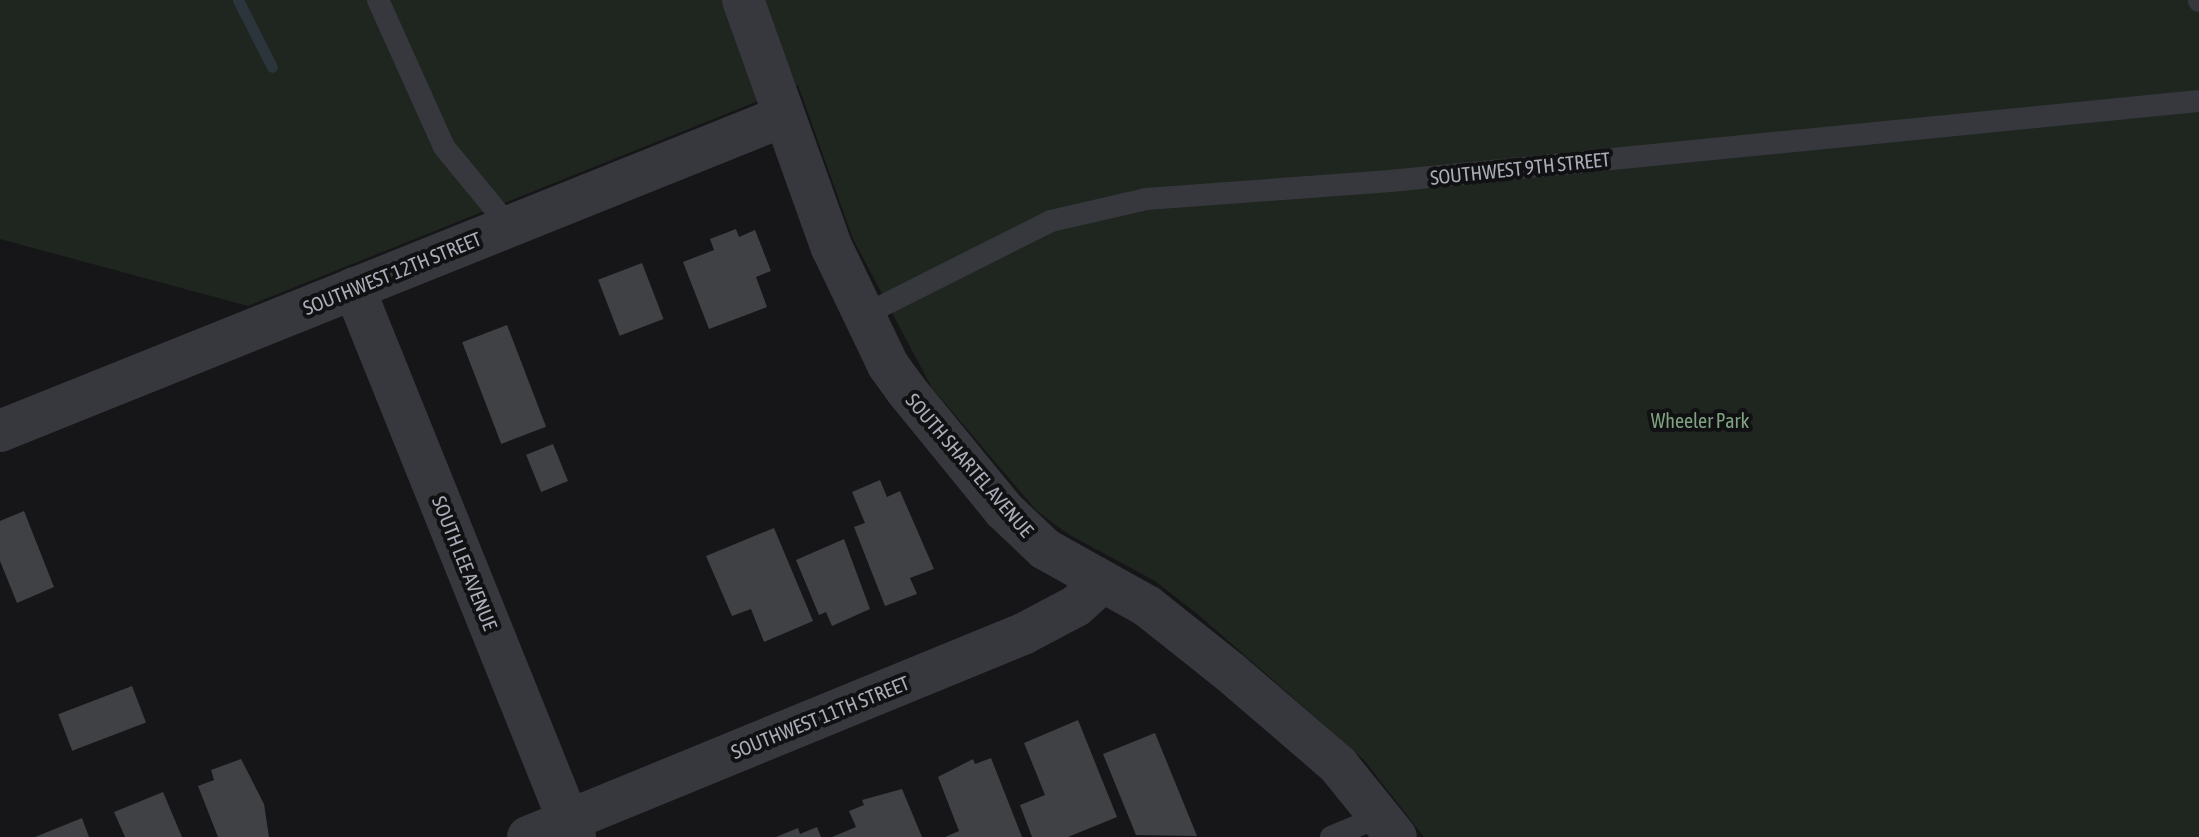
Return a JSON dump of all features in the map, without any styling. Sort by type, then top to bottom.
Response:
[{"type":"street","name":"SOUTH SHARTEL AVENUE","points":[[743,0],[832,248],[897,377],[1004,510],[1045,549],[1173,625],[1338,765],[1388,827]]},
{"type":"street","name":"SOUTHWEST 12TH STREET","points":[[0,431],[784,116]]},
{"type":"street","name":"SOUTH LEE AVENUE","points":[[354,288],[572,829]]},
{"type":"street","name":"SOUTHWEST 11TH STREET","points":[[528,837],[572,829],[1023,634],[1076,606],[1103,582]]},
{"type":"lane","points":[[378,0],[444,147],[509,226]]},
{"type":"lane","name":"SOUTHWEST 9TH STREET","points":[[864,315],[1051,221],[1146,199],[1390,181],[2199,101]]},
{"type":"lane","points":[[1331,837],[1388,827]]},
{"type":"green space","name":"Wheeler Park","points":[[0,0],[2199,0],[2199,837],[1424,837],[1364,760],[1201,617],[1155,581],[1068,534],[1037,511],[932,388],[853,239],[798,85],[248,306],[0,239]]},
{"type":"building","points":[[736,229],[739,237],[755,230],[771,271],[756,277],[767,307],[709,329],[683,262],[714,250],[710,239]]},
{"type":"building","points":[[642,263],[664,319],[620,336],[598,280]]},
{"type":"building","points":[[507,325],[546,427],[501,444],[462,342]]},
{"type":"building","points":[[553,444],[568,481],[541,492],[526,455]]},
{"type":"building","points":[[880,480],[887,497],[900,491],[934,569],[910,578],[917,594],[885,606],[854,527],[865,523],[852,492]]},
{"type":"building","points":[[24,511],[54,587],[17,603],[0,561],[0,521]]},
{"type":"building","points":[[774,528],[813,621],[764,642],[751,609],[732,616],[706,556]]},
{"type":"building","points":[[844,539],[870,609],[832,626],[826,612],[819,615],[796,560]]},
{"type":"building","points":[[132,686],[146,722],[72,751],[58,714]]},
{"type":"building","points":[[1078,720],[1117,817],[1068,837],[1032,837],[1020,805],[1045,795],[1024,743]]},
{"type":"building","points":[[1155,733],[1197,836],[1136,835],[1103,754]]},
{"type":"building","points":[[991,758],[1022,837],[945,837],[959,831],[938,777],[973,759],[975,764]]},
{"type":"building","points":[[241,759],[264,804],[269,837],[218,837],[198,786],[214,780],[211,770]]},
{"type":"building","points":[[902,789],[922,837],[832,837],[856,827],[849,811],[864,805],[862,800]]},
{"type":"building","points":[[163,792],[182,837],[125,837],[114,812]]},
{"type":"building","points":[[82,818],[89,837],[35,837]]},
{"type":"building","points":[[817,827],[821,837],[776,837],[798,828],[800,834]]},
{"type":"waterway","points":[[238,0],[272,67]]}]
